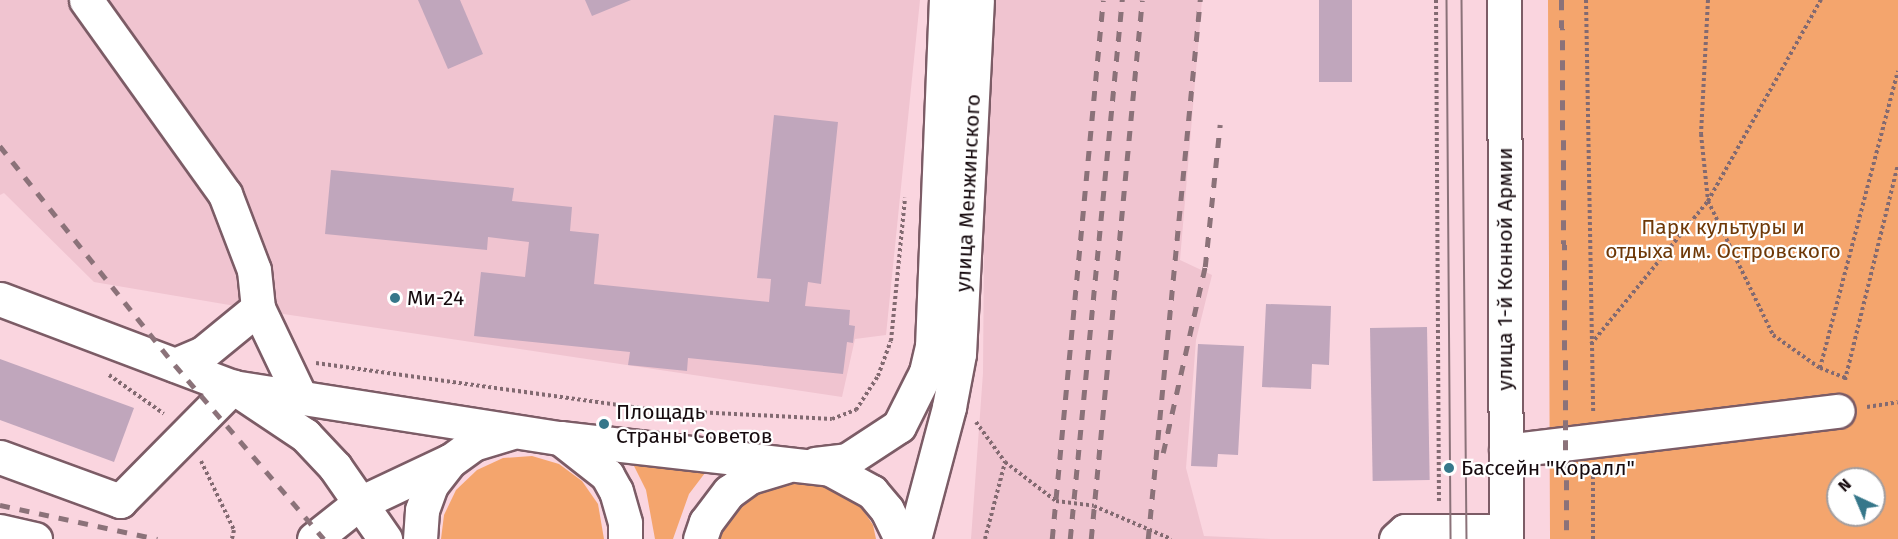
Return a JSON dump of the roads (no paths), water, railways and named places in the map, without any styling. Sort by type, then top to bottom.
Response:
[{"type":"main road","points":[[86,0],[225,194],[254,270],[258,308],[301,398]]},
{"type":"main road","name":"улица Менжинского","points":[[939,379],[932,347],[946,0]]},
{"type":"main road","name":"улица Менжинского","points":[[939,379],[960,342],[977,0]]},
{"type":"main road","name":"улица 1-й Конной Армии","points":[[1504,0],[1506,535]]},
{"type":"main road","points":[[0,299],[233,387],[514,432],[805,464],[852,478],[872,492],[887,510],[901,539]]},
{"type":"main road","points":[[175,365],[203,353],[258,308]]},
{"type":"main road","points":[[700,539],[706,522],[729,492],[769,469],[847,460],[899,426],[939,379]]},
{"type":"main road","points":[[914,539],[939,379]]},
{"type":"main road","points":[[0,457],[120,501],[233,387]]},
{"type":"main road","points":[[233,387],[305,435],[335,466],[358,504],[385,539]]},
{"type":"main road","points":[[1506,451],[1594,444],[1838,411]]},
{"type":"main road","points":[[314,539],[358,504],[450,461],[474,444],[514,432]]},
{"type":"main road","points":[[560,438],[607,475],[616,491],[625,523],[625,539]]},
{"type":"main road","points":[[420,539],[422,510],[431,485],[450,461]]},
{"type":"main road","points":[[1396,539],[1405,531],[1439,530],[1506,535]]},
{"type":"main road","points":[[0,531],[35,539]]},
{"type":"tram line","points":[[1447,0],[1451,539]]},
{"type":"tram line","points":[[1462,0],[1467,539]]},
{"type":"railway","points":[[1052,539],[1103,0]]},
{"type":"railway","points":[[1070,539],[1122,0]]},
{"type":"railway","points":[[1091,539],[1142,0]]},
{"type":"railway","points":[[1148,539],[1200,0]]},
{"type":"railway","points":[[1562,0],[1567,539]]},
{"type":"railway","points":[[1163,453],[1205,267],[1220,125]]},
{"type":"railway","points":[[0,146],[175,365],[324,539]]},
{"type":"railway","points":[[0,505],[157,539]]},
{"type":"place","name":"Ми-24","points":[[395,298]]},
{"type":"place","name":"Площадь Страны Советов","points":[[604,424]]},
{"type":"place","name":"Бассейн \"Коралл\"","points":[[1449,468]]},
{"type":"park label","name":"Парк культуры и отдыха им. Островского","points":[[1723,239]]}]
